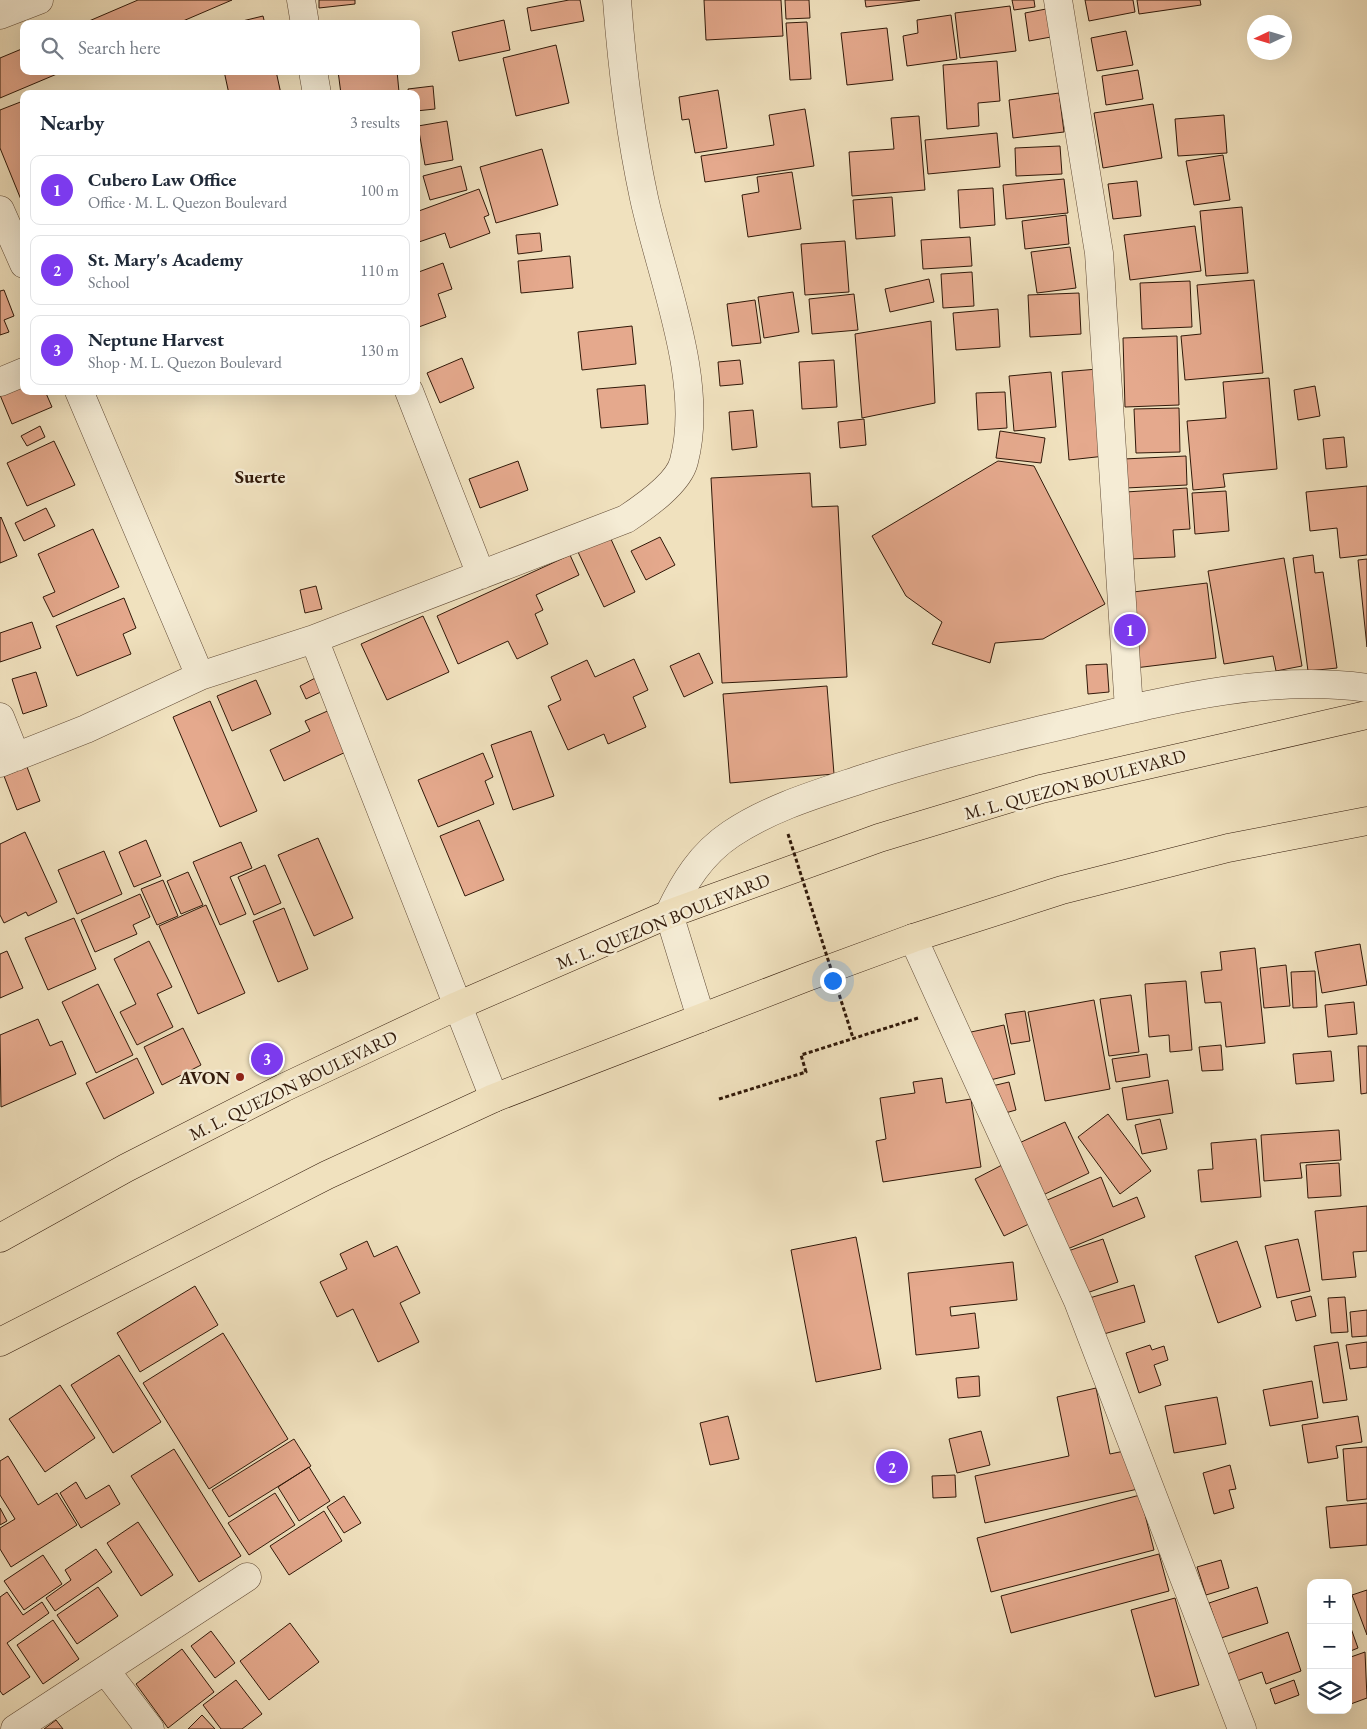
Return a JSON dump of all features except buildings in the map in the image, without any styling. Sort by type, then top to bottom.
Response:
[{"type":"highway","name":"M. L. QUEZON BOULEVARD","points":[[0,1238],[126,1168],[283,1088],[457,1006],[669,914],[879,838],[1041,789],[1367,715]]},
{"type":"highway","points":[[0,1342],[327,1175],[494,1098],[701,1018],[913,938],[1072,888],[1228,848],[1367,821]]},
{"type":"street","points":[[0,15],[39,0]]},
{"type":"street","points":[[302,0],[304,20]]},
{"type":"street","points":[[0,717],[8,760],[86,729],[200,676],[314,639],[626,519],[661,494],[684,463],[689,427],[684,370],[680,341],[644,200],[630,124],[617,0]]},
{"type":"street","points":[[1058,0],[1098,253],[1130,709]]},
{"type":"street","points":[[314,75],[316,90]]},
{"type":"street","points":[[0,210],[20,255]]},
{"type":"street","points":[[0,382],[20,374]]},
{"type":"street","points":[[81,395],[200,676]]},
{"type":"street","points":[[411,395],[481,575]]},
{"type":"street","points":[[314,639],[494,1098]]},
{"type":"street","points":[[701,1018],[669,914],[680,890],[697,864],[731,834],[767,814],[810,796],[953,751],[1130,709],[1212,694],[1277,685],[1333,683],[1367,688]]},
{"type":"street","points":[[913,938],[1078,1301],[1242,1729]]},
{"type":"street","points":[[15,1729],[247,1577]]},
{"type":"street","points":[[105,1670],[150,1729]]},
{"type":"path","points":[[788,834],[853,1038]]},
{"type":"path","points":[[719,1099],[806,1072],[801,1055],[945,1009]]},
{"type":"place","name":"Cubero Law Office","points":[[1130,630]]},
{"type":"place","name":"Neptune Harvest","points":[[267,1059]]},
{"type":"place","name":"AVON","points":[[240,1077]]},
{"type":"place","name":"St. Mary's Academy","points":[[892,1467]]},
{"type":"district","name":"Suerte","points":[[260,476]]}]
